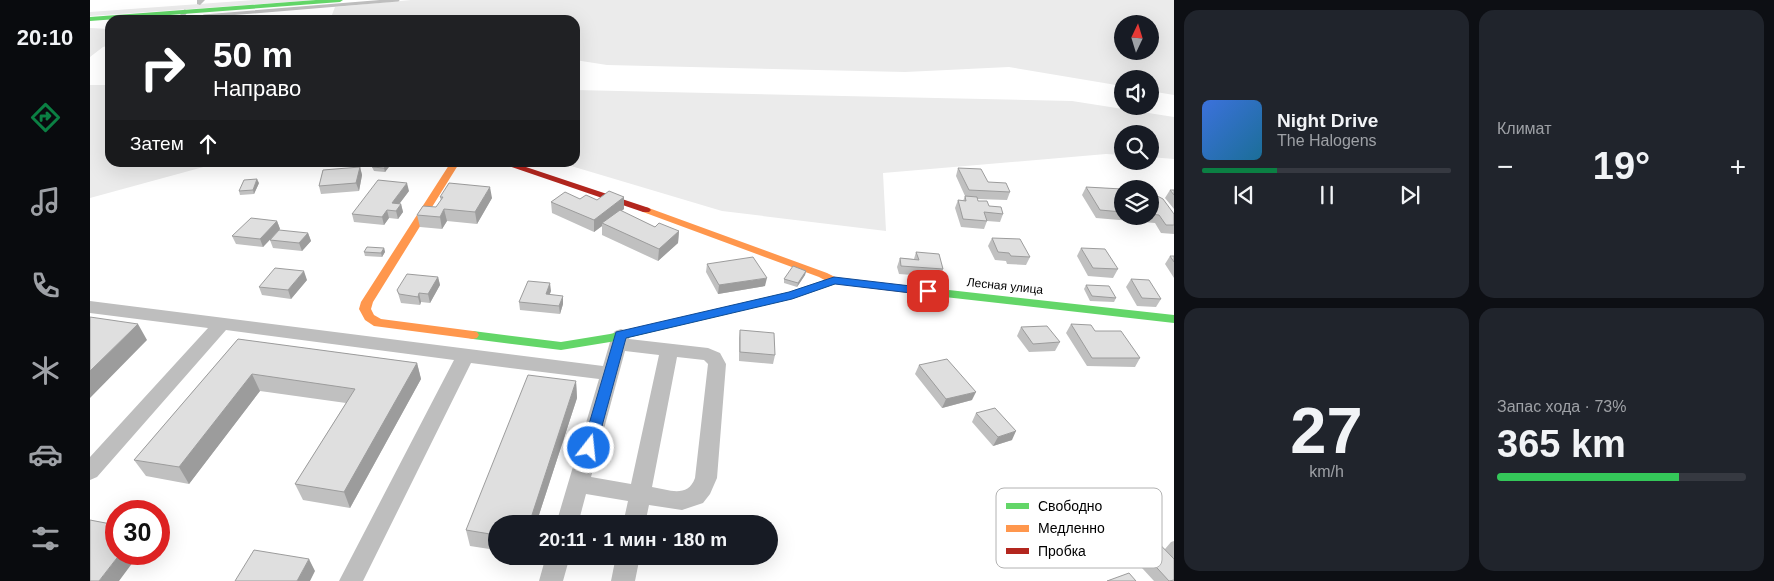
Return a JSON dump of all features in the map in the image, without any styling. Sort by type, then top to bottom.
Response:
[{"type":"street","points":[[90,10],[228,0]]},
{"type":"street","points":[[192,15],[340,0]]},
{"type":"street","points":[[90,19],[105,19]]},
{"type":"street","points":[[452,167],[367,302],[365,309],[369,317],[378,323],[561,346],[619,340],[792,295],[834,280]]},
{"type":"street","points":[[516,167],[642,209],[834,280]]},
{"type":"street","name":"Лесная улица","points":[[834,280],[1174,319]]},
{"type":"street","points":[[90,307],[610,374]]},
{"type":"street","points":[[90,471],[222,324]]},
{"type":"street","points":[[578,484],[682,501],[695,497],[706,478],[717,364],[714,358],[708,354],[669,350],[619,340]]},
{"type":"street","points":[[569,515],[619,340]]},
{"type":"street","points":[[636,515],[669,350]]},
{"type":"street","points":[[351,581],[466,356]]},
{"type":"street","points":[[551,581],[555,565]]},
{"type":"street","points":[[623,581],[626,565]]},
{"type":"shaded area","points":[[254,0],[316,0],[90,16],[90,12]]},
{"type":"shaded area","points":[[411,0],[1174,0],[1174,95],[1159,92],[1159,70],[1114,70],[1114,85],[1009,67],[905,72],[607,65],[580,61],[580,15],[332,15],[335,7]]},
{"type":"shaded area","points":[[90,28],[105,29],[105,46],[90,57]]},
{"type":"shaded area","points":[[90,85],[105,85],[105,167],[203,167],[90,198]]},
{"type":"shaded area","points":[[580,90],[1072,101],[1114,108],[1114,115],[1159,115],[1174,117],[1174,159],[1159,158],[1159,125],[1114,125],[1114,154],[883,173],[886,231],[722,211],[574,167],[580,167]]},
{"type":"building","points":[[360,167],[356,183],[319,186],[323,170]]},
{"type":"building","points":[[958,168],[981,169],[988,182],[1006,183],[1010,192],[969,190]]},
{"type":"building","points":[[257,179],[253,190],[239,191],[244,180]]},
{"type":"building","points":[[378,180],[407,183],[392,203],[401,204],[396,211],[387,210],[382,217],[352,214]]},
{"type":"building","points":[[449,183],[490,187],[475,212],[444,209],[440,217],[417,215],[423,206],[436,207]]},
{"type":"building","points":[[1086,187],[1114,189],[1114,211],[1100,210]]},
{"type":"building","points":[[609,191],[624,197],[594,220],[551,202],[565,192],[580,199],[586,195],[597,200]]},
{"type":"building","points":[[965,196],[977,197],[978,201],[987,201],[989,206],[1001,207],[1003,214],[984,212],[987,221],[963,219],[958,200],[966,201]]},
{"type":"building","points":[[1159,197],[1163,199],[1174,214],[1174,225],[1166,225],[1159,215]]},
{"type":"building","points":[[620,210],[655,227],[659,223],[679,231],[659,249],[602,223]]},
{"type":"building","points":[[251,218],[277,221],[260,239],[232,236]]},
{"type":"building","points":[[279,230],[308,233],[299,243],[270,240]]},
{"type":"building","points":[[992,238],[1020,239],[1030,257],[1011,256],[1009,253],[998,252]]},
{"type":"building","points":[[367,247],[384,248],[381,253],[364,252]]},
{"type":"building","points":[[1081,248],[1105,249],[1118,269],[1093,268]]},
{"type":"building","points":[[916,252],[939,254],[943,269],[901,266],[900,258],[919,260]]},
{"type":"building","points":[[753,257],[767,278],[719,285],[707,264]]},
{"type":"building","points":[[793,266],[806,271],[798,283],[784,279]]},
{"type":"building","points":[[275,268],[304,271],[288,290],[259,287]]},
{"type":"building","points":[[407,274],[438,277],[428,294],[419,293],[418,297],[399,294],[397,290]]},
{"type":"building","points":[[1131,279],[1149,280],[1161,299],[1142,298]]},
{"type":"building","points":[[528,281],[550,283],[546,294],[563,296],[559,306],[519,302]]},
{"type":"building","points":[[1086,285],[1109,286],[1116,298],[1092,296]]},
{"type":"building","points":[[90,317],[138,324],[90,371]]},
{"type":"building","points":[[1071,324],[1091,325],[1095,331],[1121,331],[1140,358],[1092,358]]},
{"type":"building","points":[[1047,326],[1060,342],[1033,344],[1021,327]]},
{"type":"building","points":[[740,330],[774,333],[775,355],[740,352]]},
{"type":"building","points":[[238,339],[417,363],[344,492],[295,484],[355,389],[252,374],[179,467],[134,460]]},
{"type":"building","points":[[947,359],[976,392],[946,399],[919,365]]},
{"type":"building","points":[[528,375],[576,381],[532,515],[488,515],[488,534],[466,530]]},
{"type":"building","points":[[995,408],[1016,431],[998,437],[976,413]]},
{"type":"building","points":[[90,520],[105,523],[105,565],[111,565],[99,581],[90,581]]},
{"type":"building","points":[[1162,547],[1174,559],[1174,580],[1169,581],[1157,568],[1162,568]]},
{"type":"building","points":[[254,550],[309,559],[297,581],[235,581]]},
{"type":"building","points":[[1129,573],[1136,581],[1107,581]]},
{"type":"waterway","points":[[216,15],[398,0]]},
{"type":"traffic: fast","points":[[143,15],[340,0]]},
{"type":"traffic: fast","points":[[90,19],[105,18]]},
{"type":"traffic: fast","points":[[473,335],[561,346],[610,338],[792,295],[834,281]]},
{"type":"traffic: fast","points":[[931,292],[1174,319]]},
{"type":"traffic: slow","points":[[453,167],[367,302],[365,309],[369,317],[378,323],[473,335]]},
{"type":"traffic: slow","points":[[646,210],[823,275],[834,281],[931,292]]},
{"type":"traffic: jam","points":[[516,167],[646,210]]},
{"type":"route","points":[[589,448],[621,335],[792,295],[834,280],[928,291]]}]
